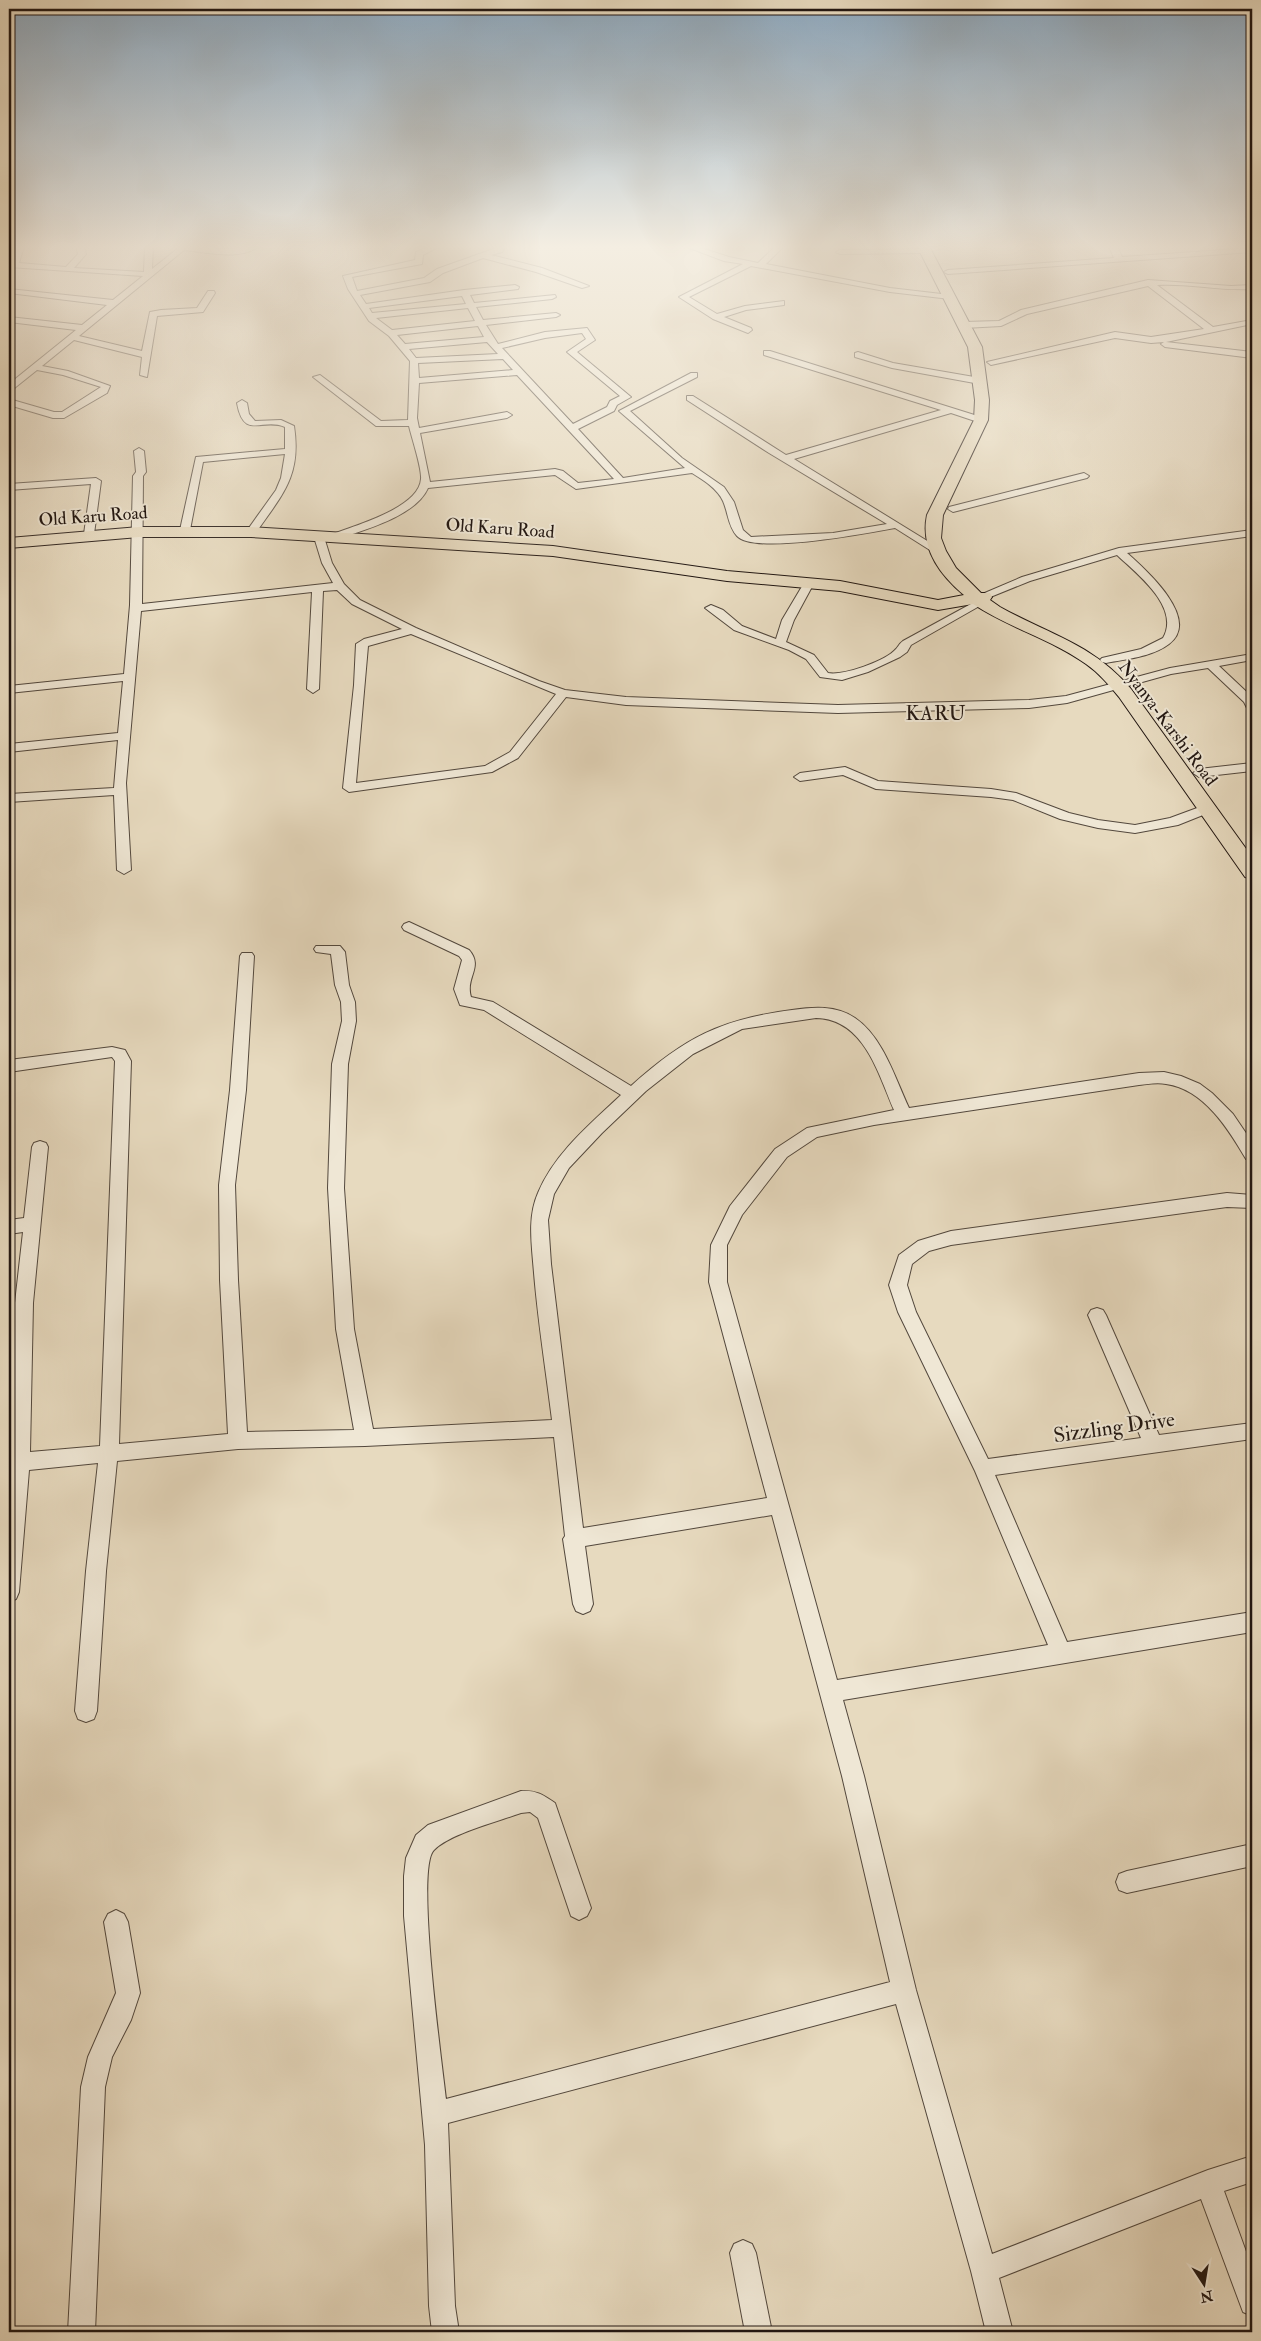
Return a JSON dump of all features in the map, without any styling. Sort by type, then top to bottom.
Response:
[{"type":"main road","name":"Nyanya-Karshi Road","points":[[976,355],[980,381],[981,420],[935,515],[932,526],[933,540],[947,568],[964,589],[980,600],[1017,624],[1081,653],[1122,683],[1199,773],[1252,845]]},
{"type":"main road","name":"Nyanya-Karshi Road","points":[[987,355],[991,362],[994,401],[992,420],[947,524],[947,541],[950,551],[980,600],[1063,637],[1106,660],[1252,872]]},
{"type":"main road","name":"Old Karu Road","points":[[9,544],[89,534],[185,530],[251,532],[554,551],[727,576],[809,583],[894,595],[938,605],[980,600]]},
{"type":"street","points":[[9,388],[49,355]]},
{"type":"street","points":[[144,374],[146,355]]},
{"type":"street","points":[[409,355],[414,361],[415,382],[412,398],[414,427],[426,480],[425,484],[420,494],[397,513],[325,537],[327,563],[340,586],[356,602],[412,630],[535,683],[563,693],[626,701],[838,709],[1029,704],[1067,699],[1170,671],[1252,657]]},
{"type":"street","points":[[572,428],[610,410],[613,403],[626,397],[574,355]]},
{"type":"street","points":[[774,355],[981,420]]},
{"type":"street","points":[[859,355],[892,365],[980,381]]},
{"type":"street","points":[[991,362],[1022,355]]},
{"type":"street","points":[[414,361],[506,356],[595,455],[623,481]]},
{"type":"street","points":[[9,402],[53,415],[64,415],[104,391],[106,386],[65,373],[35,367]]},
{"type":"street","points":[[415,382],[519,372]]},
{"type":"street","points":[[694,375],[624,411],[679,460],[711,482],[726,496],[736,528],[741,537],[746,540],[833,536],[896,525]]},
{"type":"street","points":[[317,377],[380,424],[414,427],[506,415]]},
{"type":"street","points":[[690,398],[937,550]]},
{"type":"street","points":[[242,403],[243,418],[246,420],[254,423],[282,422],[289,426],[290,451],[284,483],[251,532]]},
{"type":"street","points":[[786,458],[949,411]]},
{"type":"street","points":[[124,870],[120,783],[136,608],[139,532],[139,451]]},
{"type":"street","points":[[185,530],[199,459],[290,451]]},
{"type":"street","points":[[425,484],[555,472],[560,473],[576,486],[694,470]]},
{"type":"street","points":[[953,509],[1084,476]]},
{"type":"street","points":[[9,486],[96,481],[89,534]]},
{"type":"street","points":[[711,608],[722,613],[728,622],[740,630],[780,642],[812,658],[824,675],[832,678],[842,677],[892,658],[903,650],[903,646],[907,643],[980,600],[1026,579],[1119,551],[1252,534]]},
{"type":"street","points":[[1106,660],[1157,647],[1167,641],[1172,631],[1172,612],[1160,591],[1119,551]]},
{"type":"street","points":[[780,642],[788,620],[809,583]]},
{"type":"street","points":[[136,608],[340,586]]},
{"type":"street","points":[[313,689],[318,588]]},
{"type":"street","points":[[412,630],[362,644],[360,685],[349,788],[488,769],[514,755],[563,693]]},
{"type":"street","points":[[1210,664],[1231,686],[1250,701],[1252,707]]},
{"type":"street","points":[[9,689],[130,677]]},
{"type":"street","points":[[9,748],[124,736]]},
{"type":"street","points":[[1199,773],[1252,767]]},
{"type":"street","points":[[800,777],[845,771],[876,785],[1016,797],[1065,816],[1098,824],[1135,829],[1173,822],[1208,808]]},
{"type":"street","points":[[9,798],[121,791]]},
{"type":"street","points":[[409,927],[464,954],[469,959],[468,968],[461,980],[461,992],[465,1001],[488,1006],[630,1094]]},
{"type":"street","points":[[320,949],[334,949],[338,952],[342,985],[348,1002],[349,1021],[340,1064],[336,1188],[345,1328],[365,1438]]},
{"type":"street","points":[[238,1441],[229,1280],[227,1185],[238,1090],[247,956]]},
{"type":"street","points":[[583,1604],[573,1539],[562,1428],[546,1315],[539,1222],[542,1204],[549,1188],[570,1156],[630,1094],[665,1065],[693,1045],[726,1028],[770,1018],[816,1012],[833,1014],[850,1021],[863,1032],[904,1114]]},
{"type":"street","points":[[9,1066],[112,1052],[120,1054],[123,1061],[109,1452],[96,1571],[86,1711]]},
{"type":"street","points":[[999,2332],[984,2271],[904,1990],[852,1776],[718,1282],[719,1245],[736,1211],[781,1153],[812,1132],[904,1114],[1139,1079],[1167,1078],[1192,1087],[1218,1107],[1240,1135],[1252,1155]]},
{"type":"street","points":[[9,1592],[14,1463],[24,1303],[40,1147]]},
{"type":"street","points":[[1062,1654],[983,1468],[908,1312],[898,1285],[905,1260],[924,1246],[951,1238],[1227,1200],[1252,1200]]},
{"type":"street","points":[[9,1227],[31,1224]]},
{"type":"street","points":[[1097,1315],[1154,1444]]},
{"type":"street","points":[[14,1463],[109,1452],[238,1441],[365,1438],[562,1428]]},
{"type":"street","name":"Sizzling Drive","points":[[983,1468],[1252,1431]]},
{"type":"street","points":[[573,1539],[778,1505]]},
{"type":"street","points":[[828,1692],[1252,1622]]},
{"type":"street","points":[[445,2332],[436,2114],[416,1916],[415,1876],[417,1858],[424,1843],[436,1833],[522,1802],[533,1802],[547,1811],[579,1908]]},
{"type":"street","points":[[1127,1882],[1252,1855]]},
{"type":"street","points":[[80,2332],[93,2087],[100,2057],[111,2030],[122,2011],[128,1993],[116,1922]]},
{"type":"street","points":[[436,2114],[904,1990]]},
{"type":"street","points":[[984,2271],[1208,2183],[1252,2169]]},
{"type":"street","points":[[1208,2183],[1252,2304]]},
{"type":"street","points":[[743,2253],[759,2332]]},
{"type":"district","name":"KARU","points":[[936,713]]}]
